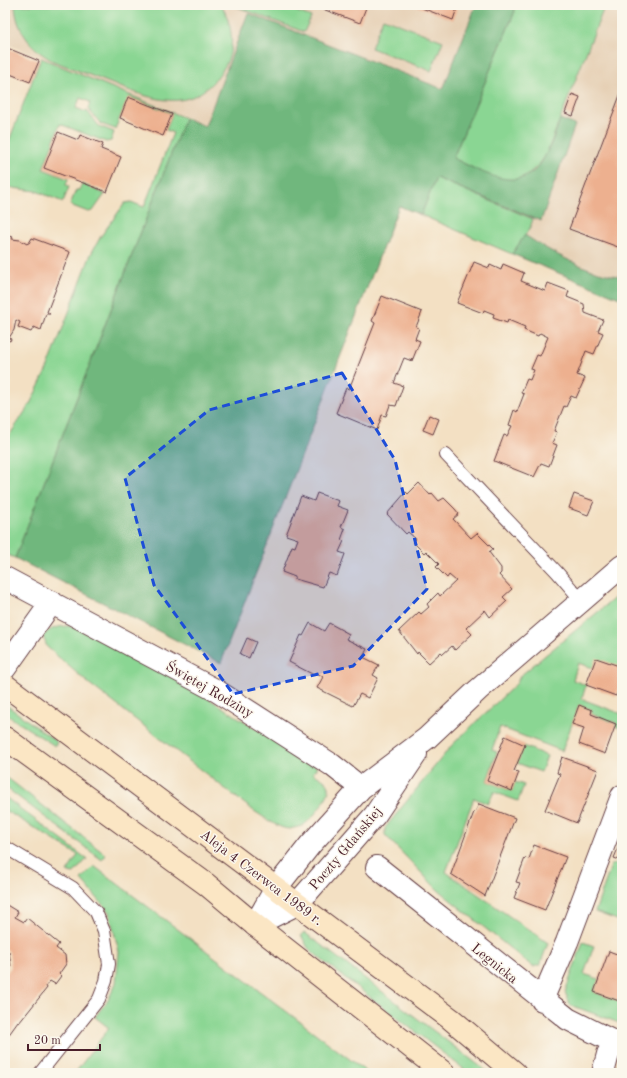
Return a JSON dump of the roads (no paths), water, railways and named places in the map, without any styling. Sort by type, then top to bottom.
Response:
[{"type":"main road","name":"Aleja 4 Czerwca 1989 r.","points":[[5,685],[451,1019],[515,1073]]},
{"type":"main road","points":[[5,738],[206,884],[255,925],[444,1073]]},
{"type":"street","name":"Poczty Gdańskiej","points":[[255,925],[276,888],[306,849],[361,788],[427,738],[473,695],[622,566]]},
{"type":"street","name":"Świętej Rodziny","points":[[5,578],[246,708],[332,765],[361,788]]},
{"type":"street","points":[[5,668],[52,602]]},
{"type":"street","name":"Poczty Gdańskiej","points":[[255,925],[297,904],[375,815],[427,738]]},
{"type":"street","points":[[542,1000],[567,942],[622,796]]},
{"type":"street","name":"Legnicka","points":[[377,867],[542,1000],[568,1019],[618,1044]]},
{"type":"street","points":[[604,1073],[608,1054],[618,1044]]},
{"type":"lane","points":[[446,455],[557,572],[581,600]]},
{"type":"lane","points":[[5,847],[73,888],[96,912],[104,931],[109,964],[106,981],[99,999],[40,1073]]}]
